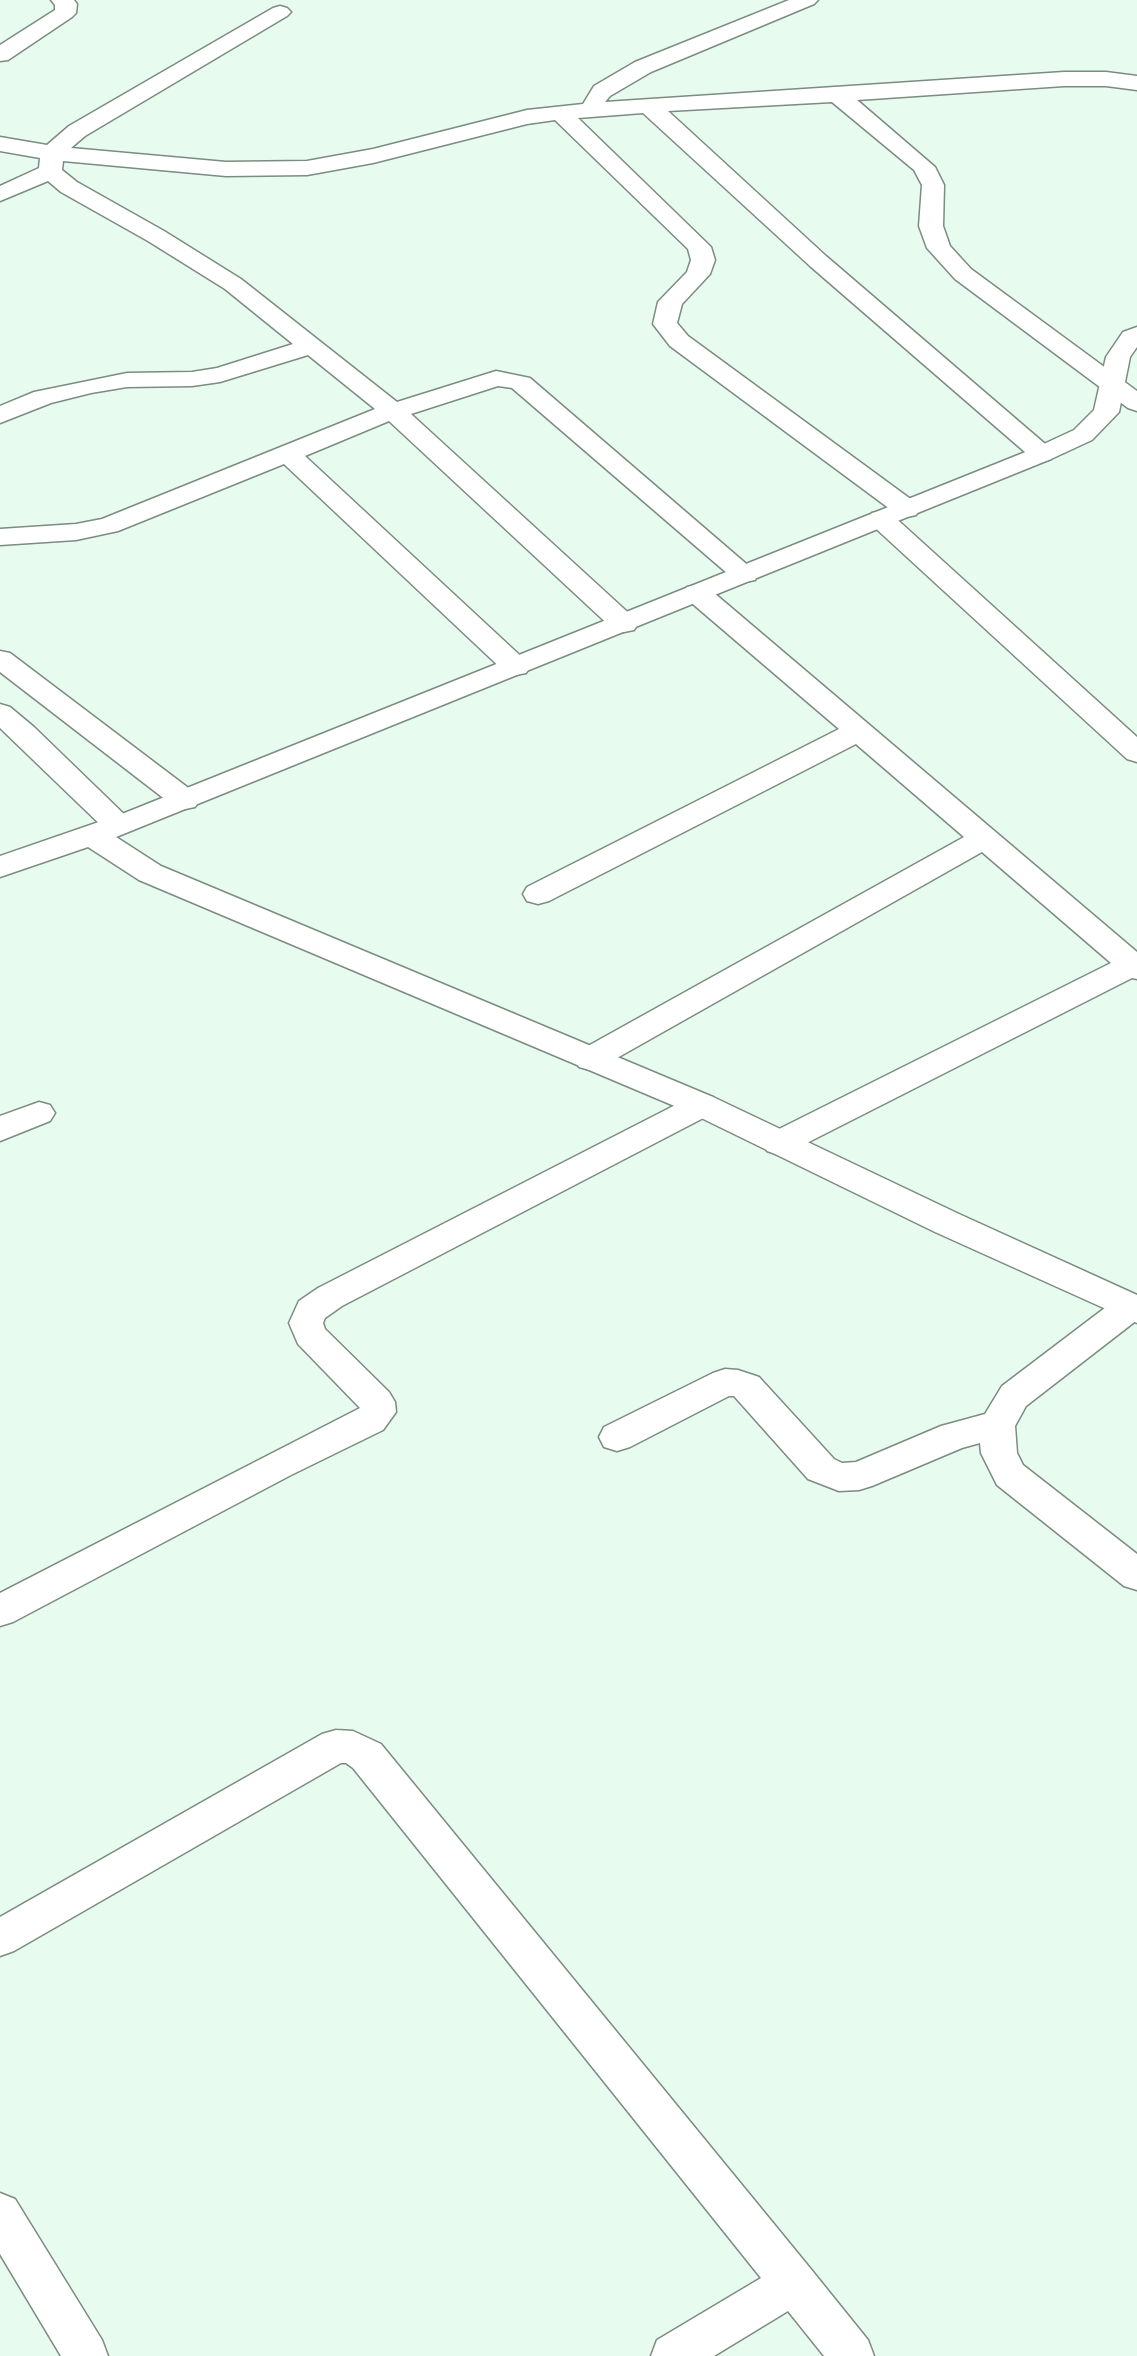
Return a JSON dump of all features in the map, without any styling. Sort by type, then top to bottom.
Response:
[{"type":"street","points":[[0,55],[65,13],[66,4],[62,0]]},
{"type":"street","points":[[592,109],[594,100],[602,91],[643,67],[807,0]]},
{"type":"street","points":[[0,194],[51,162],[77,131],[280,12]]},
{"type":"street","points":[[0,30],[26,39]]},
{"type":"street","points":[[0,144],[51,162],[226,169],[307,168],[373,156],[527,117],[592,109],[1064,79],[1106,79],[1137,83]]},
{"type":"street","points":[[837,95],[924,167],[933,185],[931,226],[939,248],[963,274],[1137,403]]},
{"type":"street","points":[[650,107],[818,261],[1042,454]]},
{"type":"street","points":[[560,113],[699,246],[703,260],[698,274],[670,302],[665,324],[679,341],[907,509]]},
{"type":"street","points":[[51,162],[69,187],[156,236],[233,284],[393,411],[624,624]]},
{"type":"street","points":[[0,867],[185,800],[516,668],[1042,454],[1083,435],[1106,412],[1118,357],[1132,337],[1137,334]]},
{"type":"street","points":[[0,415],[43,397],[91,386],[127,381],[192,379],[220,375],[312,346]]},
{"type":"street","points":[[0,537],[75,532],[109,525],[393,411],[489,380],[509,379],[521,383],[745,574]]},
{"type":"street","points":[[287,453],[516,668]]},
{"type":"street","points":[[881,519],[1137,753]]},
{"type":"street","points":[[697,593],[1135,967],[779,1143]]},
{"type":"street","points":[[0,658],[185,800]]},
{"type":"street","points":[[0,713],[125,823],[150,873],[702,1105],[947,1223],[1134,1309],[1014,1396],[997,1425],[999,1453],[1010,1475],[1137,1575]]},
{"type":"street","points":[[538,894],[858,730]]},
{"type":"street","points":[[590,1059],[984,838]]},
{"type":"street","points":[[0,1611],[278,1465],[370,1420],[378,1412],[377,1402],[310,1335],[306,1323],[311,1310],[330,1297],[702,1105]]},
{"type":"street","points":[[0,1129],[39,1113]]},
{"type":"street","points":[[617,1437],[725,1382],[738,1383],[747,1388],[821,1469],[839,1477],[859,1476],[954,1436],[997,1425]]},
{"type":"street","points":[[0,1938],[336,1746],[353,1747],[368,1756],[497,1919],[852,2356]]},
{"type":"street","points":[[0,2214],[86,2356]]},
{"type":"street","points":[[674,2356],[794,2283]]}]
